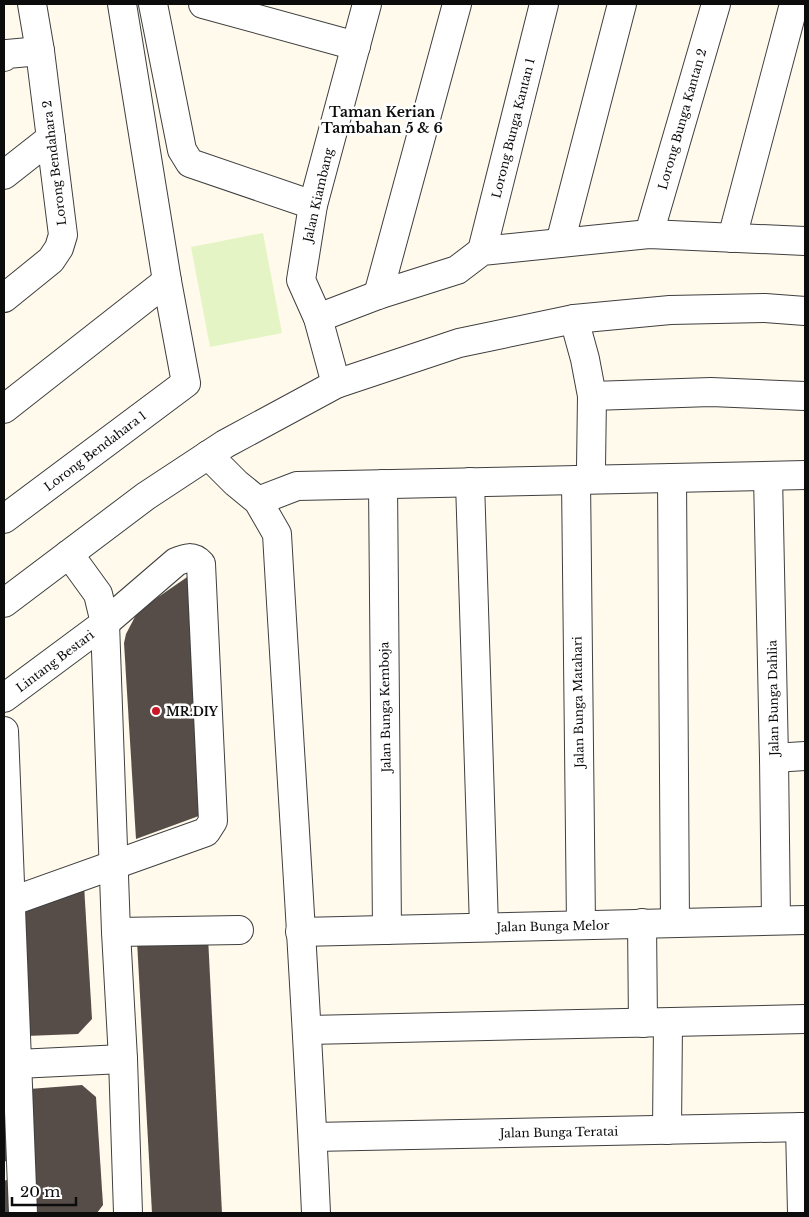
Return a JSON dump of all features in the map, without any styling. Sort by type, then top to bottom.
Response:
[{"type":"street","name":"Lorong Bendahara 2","points":[[4,298],[51,260],[59,248],[62,235],[40,51],[32,4]]},
{"type":"street","points":[[4,409],[167,281],[122,4]]},
{"type":"street","points":[[153,4],[182,150],[190,163],[313,205]]},
{"type":"street","points":[[203,4],[356,46]]},
{"type":"street","name":"Jalan Kiambang","points":[[336,384],[318,318],[301,280],[313,205],[367,4]]},
{"type":"street","points":[[378,295],[457,4]]},
{"type":"street","name":"Lorong Bunga Kantan 1","points":[[482,251],[544,4]]},
{"type":"street","points":[[560,243],[622,4]]},
{"type":"street","name":"Lorong Bunga Kantan 2","points":[[649,234],[716,4]]},
{"type":"street","points":[[732,238],[794,4]]},
{"type":"street","points":[[4,57],[7,54],[40,51]]},
{"type":"street","points":[[4,175],[51,138]]},
{"type":"street","points":[[318,318],[378,295],[457,270],[482,251],[649,234],[805,241]]},
{"type":"street","name":"Lorong Bendahara 1","points":[[4,519],[186,383],[167,281]]},
{"type":"street","points":[[4,603],[146,496],[208,455],[336,384],[459,343],[574,319],[670,310],[765,308],[805,311]]},
{"type":"street","name":"Jalan Bunga Matahari","points":[[574,319],[586,359],[592,396],[583,474],[581,925]]},
{"type":"street","points":[[592,396],[711,392],[805,396]]},
{"type":"street","points":[[208,455],[236,483],[258,501],[277,534],[300,932],[308,1030],[316,1213]]},
{"type":"street","points":[[258,501],[297,486],[470,482],[583,474],[672,478],[805,475]]},
{"type":"street","name":"Jalan Bunga Dahlia","points":[[768,476],[776,920]]},
{"type":"street","points":[[672,478],[675,923]]},
{"type":"street","points":[[470,482],[484,927]]},
{"type":"street","name":"Jalan Bunga Kemboja","points":[[383,484],[387,930]]},
{"type":"street","points":[[69,554],[98,594],[105,623],[128,1213]]},
{"type":"street","name":"Lintang Bestari","points":[[4,698],[105,623],[176,562],[186,557],[197,559],[201,564],[213,821],[206,832],[114,865]]},
{"type":"street","points":[[4,731],[12,1169],[23,1213]]},
{"type":"street","points":[[774,758],[805,756]]},
{"type":"street","points":[[7,903],[114,865]]},
{"type":"street","name":"Jalan Bunga Melor","points":[[300,932],[805,920]]},
{"type":"street","points":[[642,924],[656,1023],[667,1130]]},
{"type":"street","points":[[116,932],[239,930]]},
{"type":"street","points":[[308,1030],[805,1019]]},
{"type":"street","points":[[10,1065],[123,1059]]},
{"type":"street","points":[[802,1213],[803,1127]]},
{"type":"street","name":"Jalan Bunga Teratai","points":[[313,1137],[803,1127]]},
{"type":"green space","points":[[263,233],[282,333],[210,347],[191,247]]},
{"type":"building","points":[[193,573],[207,813],[136,839],[124,643],[126,634],[138,611]]},
{"type":"building","points":[[84,885],[92,1019],[78,1034],[26,1036],[20,914]]},
{"type":"building","points":[[208,937],[222,1213],[152,1213],[137,941]]},
{"type":"building","points":[[82,1085],[96,1097],[103,1205],[97,1213],[36,1213],[29,1089]]},
{"type":"building","points":[[4,1126],[8,1160],[4,1162]]},
{"type":"building","points":[[14,1177],[16,1213],[4,1213],[4,1181]]},
{"type":"place","name":"MR.DIY","points":[[156,711]]},
{"type":"district","name":"Taman Kerian Tambahan 5 & 6","points":[[382,120]]}]
